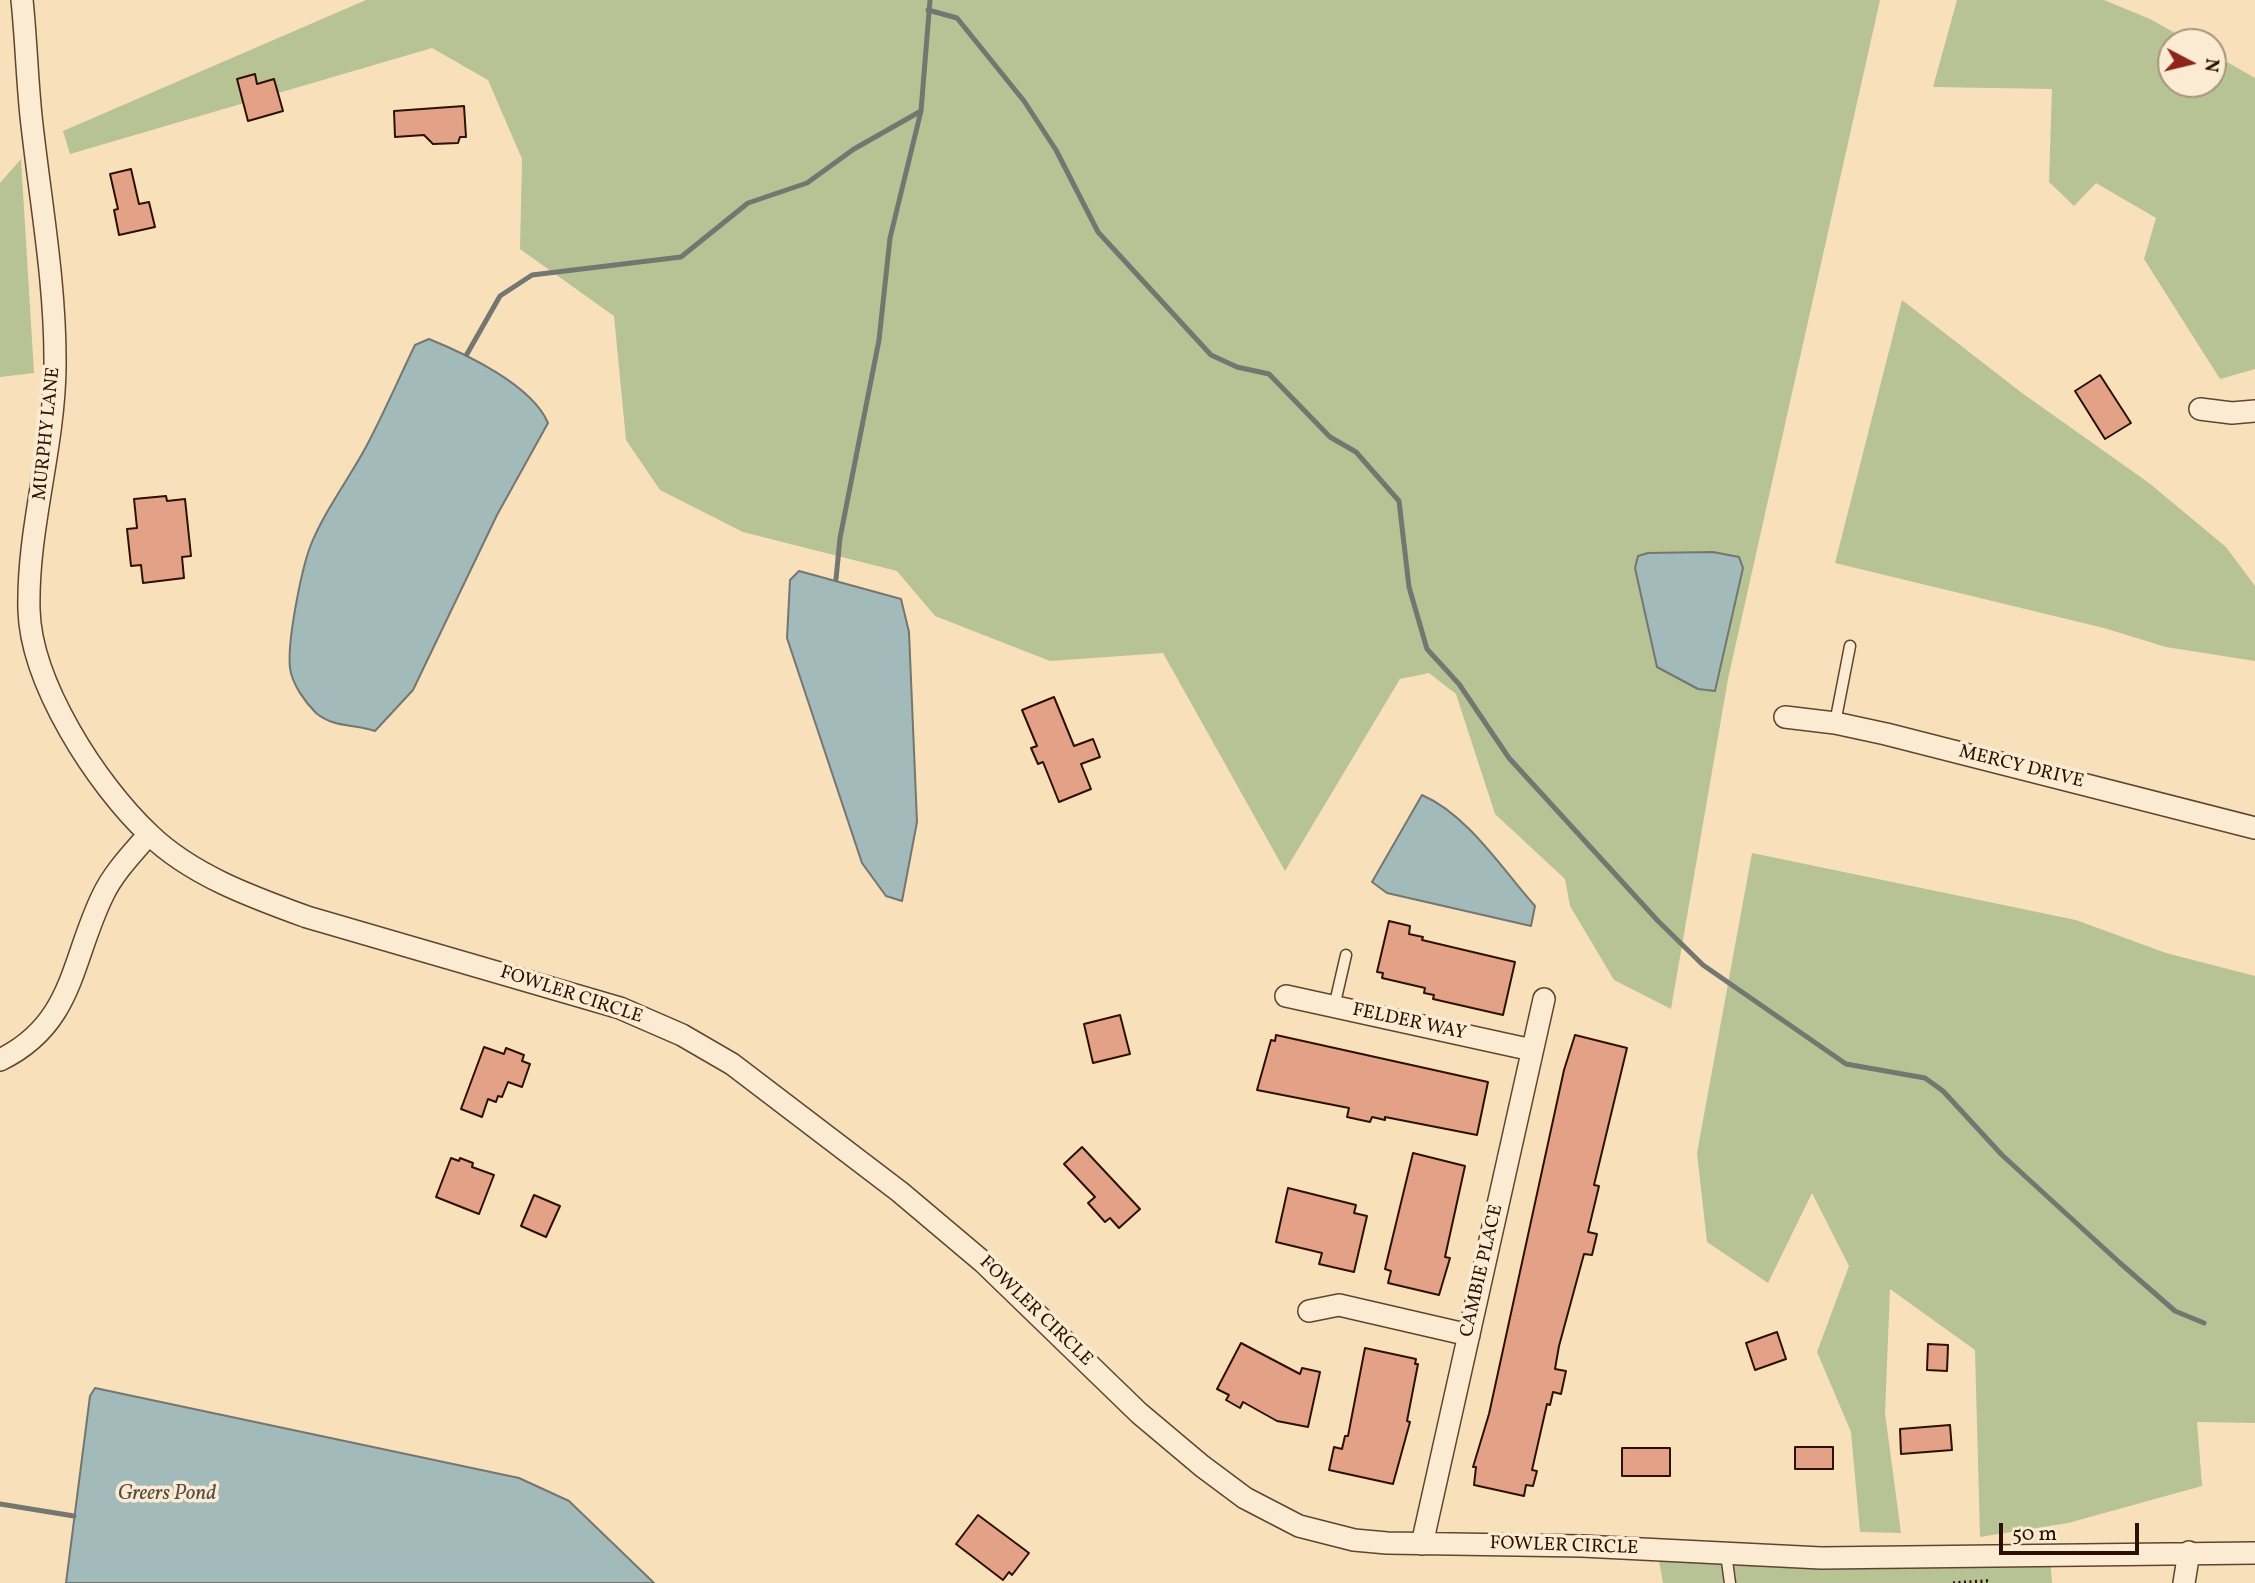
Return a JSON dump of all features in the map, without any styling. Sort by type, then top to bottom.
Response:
[{"type":"street","name":"MURPHY LANE","points":[[22,0],[56,334],[51,437],[30,584],[32,633],[44,679],[66,724],[113,792],[149,834]]},
{"type":"street","points":[[2200,410],[2255,411]]},
{"type":"street","name":"MERCY DRIVE","points":[[1786,717],[1835,723],[2255,828]]},
{"type":"street","points":[[0,1060],[27,1044],[60,1007],[103,894],[118,870],[149,834]]},
{"type":"street","name":"FOWLER CIRCLE","points":[[149,834],[187,862],[259,900],[320,921],[621,1008],[682,1035],[732,1064],[900,1192],[999,1276],[1139,1413],[1245,1498],[1299,1526],[1354,1540],[1422,1544],[1582,1546],[1726,1555],[1834,1558],[2255,1553]]},
{"type":"street","name":"FELDER WAY","points":[[1286,996],[1532,1050]]},
{"type":"street","name":"CAMBIE PLACE","points":[[1422,1544],[1544,999]]},
{"type":"street","points":[[1309,1311],[1339,1306],[1469,1335]]},
{"type":"street","points":[[2184,1583],[2189,1552]]},
{"type":"lane","points":[[1835,723],[1850,646]]},
{"type":"lane","points":[[1334,1007],[1346,955]]},
{"type":"lane","points":[[1726,1555],[1730,1583]]},
{"type":"path","points":[[1953,1583],[1991,1583]]},
{"type":"green space","points":[[366,0],[1880,0],[1728,679],[1671,1009],[1614,980],[1570,906],[1565,879],[1495,814],[1456,694],[1429,673],[1400,679],[1285,871],[1163,653],[1050,661],[935,616],[897,571],[743,532],[660,490],[626,440],[614,316],[520,249],[522,159],[488,80],[432,48],[70,154],[63,131]]},
{"type":"green space","points":[[1957,0],[2104,0],[2150,19],[2166,28],[2157,28],[2157,98],[2227,98],[2227,62],[2255,78],[2255,369],[2220,379],[2144,259],[2156,218],[2096,183],[2074,206],[2049,182],[2052,89],[1933,87]]},
{"type":"green space","points":[[21,159],[34,373],[0,377],[0,183]]},
{"type":"green space","points":[[1902,300],[2022,393],[2149,483],[2226,547],[2255,586],[2255,661],[2166,647],[2104,628],[1835,563]]},
{"type":"green space","points":[[1752,853],[2076,920],[2166,953],[2255,976],[2255,1423],[2197,1422],[2202,1486],[2068,1523],[1980,1537],[1975,1350],[1890,1289],[1885,1413],[1901,1533],[1860,1532],[1851,1432],[1817,1352],[1849,1266],[1812,1193],[1768,1283],[1707,1242],[1697,1153]]},
{"type":"green space","points":[[1726,1554],[2050,1560],[2052,1583],[1663,1583],[1659,1561]]},
{"type":"water","points":[[429,339],[479,362],[513,384],[540,409],[548,423],[497,515],[413,690],[375,731],[330,721],[316,713],[308,704],[291,674],[293,625],[303,573],[316,534],[367,445],[415,345]]},
{"type":"water","points":[[1713,552],[1739,557],[1743,568],[1715,691],[1698,689],[1657,667],[1635,568],[1638,556],[1648,553]]},
{"type":"water","points":[[799,571],[901,599],[909,632],[917,822],[902,901],[886,896],[862,863],[787,638],[790,580]]},
{"type":"water","points":[[1422,795],[1439,804],[1469,829],[1497,860],[1535,906],[1531,926],[1387,893],[1372,882]]},
{"type":"water","name":"Greers Pond","points":[[95,1388],[519,1478],[569,1501],[654,1583],[66,1583],[90,1396]]},
{"type":"building","points":[[255,74],[257,84],[274,79],[283,111],[248,121],[237,79]]},
{"type":"building","points":[[464,106],[466,137],[460,137],[458,143],[433,144],[424,135],[395,137],[394,111]]},
{"type":"building","points":[[131,169],[139,204],[149,202],[155,227],[119,235],[114,210],[118,209],[110,174]]},
{"type":"building","points":[[2100,375],[2131,423],[2105,439],[2075,391]]},
{"type":"building","points":[[166,496],[167,501],[185,499],[191,556],[182,557],[184,578],[143,583],[141,565],[131,566],[127,529],[137,528],[134,499]]},
{"type":"building","points":[[1054,697],[1074,746],[1093,739],[1100,757],[1081,764],[1091,789],[1059,802],[1043,762],[1038,764],[1031,748],[1037,746],[1022,710]]},
{"type":"building","points":[[1389,921],[1410,926],[1409,934],[1423,937],[1422,940],[1515,962],[1503,1015],[1433,999],[1434,995],[1424,993],[1425,988],[1382,978],[1383,973],[1377,972]]},
{"type":"building","points":[[1120,1015],[1130,1054],[1093,1063],[1084,1024]]},
{"type":"building","points":[[1276,1035],[1488,1082],[1477,1135],[1385,1117],[1385,1120],[1372,1117],[1370,1122],[1347,1117],[1349,1108],[1257,1090],[1271,1040],[1275,1041]]},
{"type":"building","points":[[1575,1035],[1627,1048],[1594,1185],[1599,1186],[1588,1232],[1597,1234],[1592,1255],[1584,1254],[1559,1346],[1555,1369],[1566,1371],[1561,1394],[1553,1392],[1550,1405],[1547,1404],[1532,1470],[1537,1471],[1533,1486],[1526,1485],[1524,1496],[1474,1485],[1476,1467],[1473,1467],[1489,1414],[1564,1070]]},
{"type":"building","points":[[484,1047],[504,1054],[506,1048],[524,1055],[522,1061],[530,1064],[522,1087],[508,1082],[502,1097],[498,1096],[496,1102],[488,1099],[482,1117],[461,1109]]},
{"type":"building","points":[[1082,1147],[1140,1209],[1119,1228],[1110,1218],[1105,1222],[1088,1203],[1095,1197],[1064,1164]]},
{"type":"building","points":[[1413,1153],[1465,1166],[1445,1257],[1450,1258],[1439,1295],[1388,1283],[1391,1271],[1385,1269]]},
{"type":"building","points":[[451,1158],[473,1163],[472,1167],[494,1175],[479,1214],[436,1197]]},
{"type":"building","points":[[1288,1188],[1356,1205],[1354,1213],[1367,1216],[1354,1272],[1319,1264],[1322,1253],[1276,1242]]},
{"type":"building","points":[[534,1195],[560,1206],[546,1237],[521,1226]]},
{"type":"building","points":[[1777,1332],[1786,1359],[1755,1370],[1746,1343]]},
{"type":"building","points":[[1241,1343],[1300,1374],[1302,1368],[1320,1372],[1308,1427],[1277,1421],[1243,1402],[1240,1408],[1226,1400],[1229,1395],[1217,1389]]},
{"type":"building","points":[[1928,1344],[1948,1345],[1947,1371],[1927,1370]]},
{"type":"building","points":[[1365,1348],[1416,1359],[1415,1364],[1418,1364],[1407,1421],[1410,1422],[1393,1484],[1329,1470],[1334,1447],[1342,1449],[1345,1436],[1348,1436]]},
{"type":"building","points":[[1950,1425],[1952,1450],[1901,1454],[1900,1429]]},
{"type":"building","points":[[1795,1447],[1833,1447],[1833,1469],[1795,1469]]},
{"type":"building","points":[[1622,1448],[1670,1448],[1670,1476],[1622,1476]]},
{"type":"building","points":[[978,1515],[1029,1553],[1012,1575],[1009,1572],[1003,1580],[956,1544]]},
{"type":"waterway","points":[[836,579],[840,538],[879,340],[890,238],[921,111],[930,0]]},
{"type":"waterway","points":[[928,10],[957,18],[1024,101],[1056,150],[1098,232],[1211,355],[1237,367],[1269,374],[1330,437],[1356,452],[1399,501],[1409,587],[1427,649],[1459,684],[1509,758],[1658,921],[1703,965],[1846,1064],[1925,1078],[1943,1091],[2002,1155],[2120,1263],[2175,1311],[2204,1323]]},
{"type":"waterway","points":[[467,354],[500,296],[532,275],[681,257],[748,203],[807,183],[854,149],[921,111]]},
{"type":"waterway","points":[[0,1504],[74,1516]]}]
